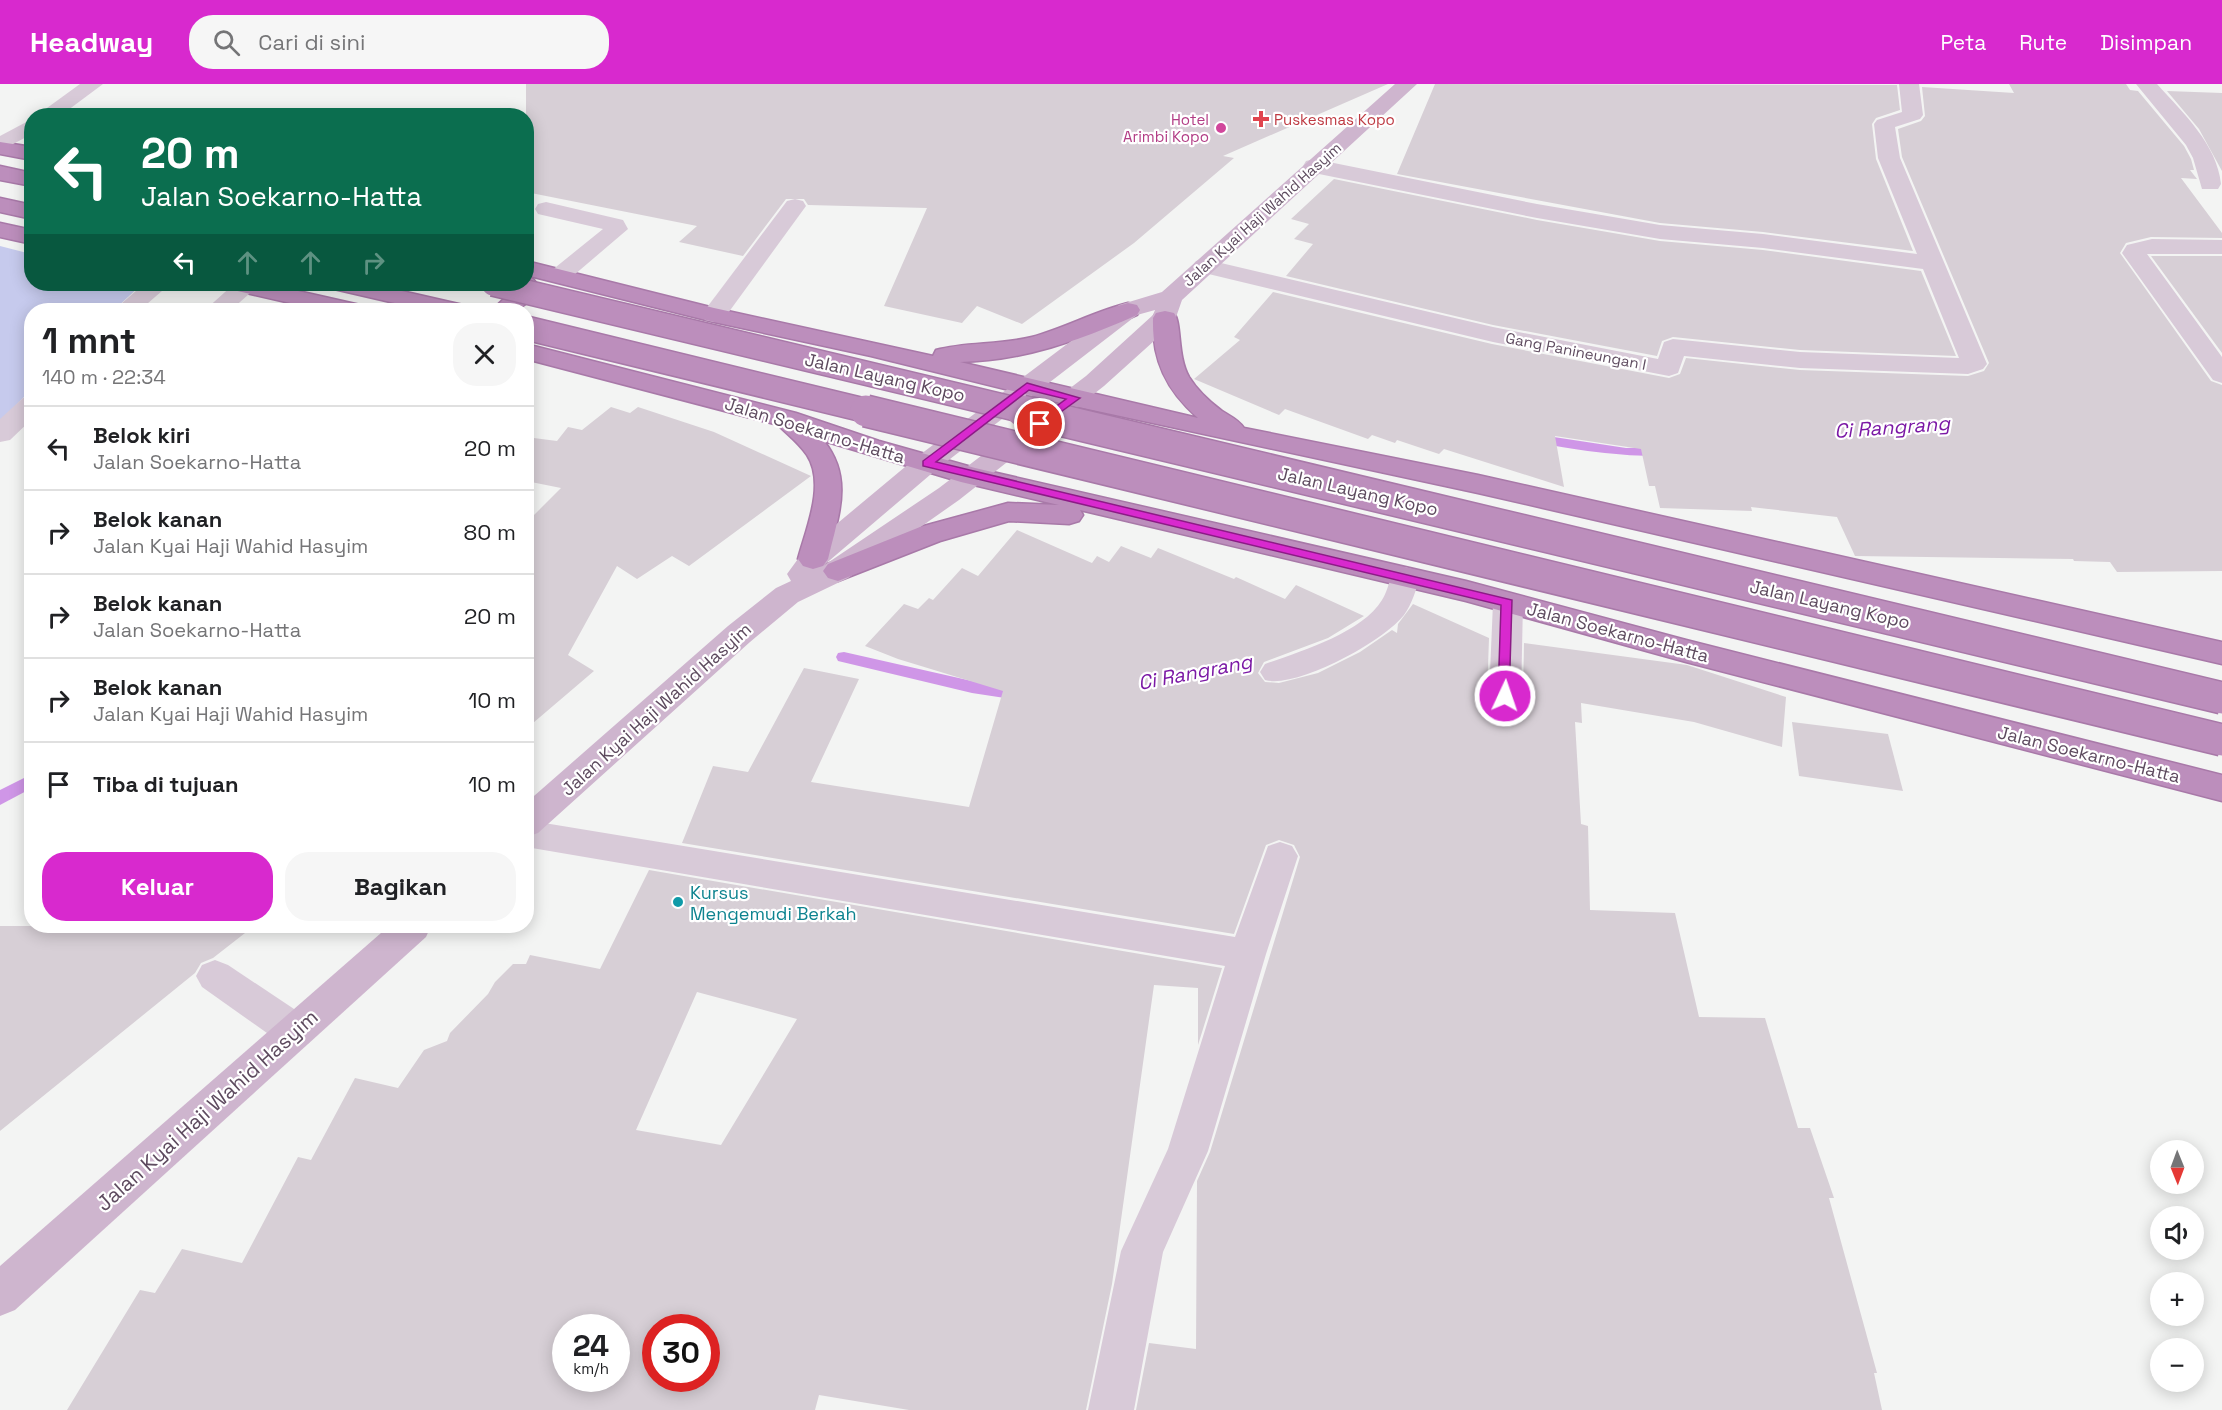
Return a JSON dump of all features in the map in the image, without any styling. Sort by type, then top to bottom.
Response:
[{"type":"highway","points":[[0,146],[24,151]]},
{"type":"highway","points":[[0,174],[24,178]]},
{"type":"highway","points":[[0,205],[24,210]]},
{"type":"highway","points":[[0,230],[24,235]]},
{"type":"highway","points":[[534,270],[714,315],[871,348],[1074,398],[1261,440],[1478,484],[2222,654]]},
{"type":"highway","points":[[271,291],[321,303]]},
{"type":"highway","points":[[372,291],[424,303]]},
{"type":"highway","points":[[513,303],[520,297],[522,291]]},
{"type":"highway","name":"Jalan Layang Kopo","points":[[522,291],[2222,698]]},
{"type":"highway","points":[[1168,307],[1167,352],[1173,371],[1195,402],[1229,428],[1261,440]]},
{"type":"highway","points":[[871,348],[945,355],[1001,352],[1082,331],[1128,310]]},
{"type":"highway","name":"Jalan Layang Kopo","points":[[534,330],[2222,740]]},
{"type":"highway","name":"Jalan Soekarno-Hatta","points":[[534,353],[787,419],[971,476],[1508,603],[1686,651],[2222,788]]},
{"type":"highway","points":[[787,419],[825,464],[826,565],[1008,512],[1119,520],[1196,530]]},
{"type":"highway","points":[[1686,651],[1659,643],[1635,630],[1617,615],[1604,597],[1599,580],[1601,564],[1612,550],[1628,540],[1648,533],[1672,531],[1698,534]]},
{"type":"main road","name":"Jalan Kyai Haji Wahid Hasyim","points":[[534,818],[739,634],[787,595],[826,565],[971,476],[1074,398],[1168,307],[1204,266],[1407,84]]},
{"type":"main road","name":"Jalan Kyai Haji Wahid Hasyim","points":[[826,565],[927,463],[1027,386],[1128,310],[1168,307]]},
{"type":"main road","name":"Jalan Kyai Haji Wahid Hasyim","points":[[0,1295],[405,933]]},
{"type":"street","points":[[58,108],[93,84]]},
{"type":"street","points":[[1909,84],[1913,116],[1886,122],[1884,127],[1889,158],[1934,263]]},
{"type":"street","points":[[2146,84],[2186,129],[2208,165],[2210,184]]},
{"type":"street","points":[[0,146],[24,130]]},
{"type":"street","points":[[1314,166],[1537,211],[1660,232],[1763,241],[1934,263]]},
{"type":"street","points":[[714,315],[795,206]]},
{"type":"street","points":[[546,209],[615,225],[617,229],[559,276]]},
{"type":"street","points":[[2222,247],[2152,246],[2135,250],[2134,254],[2222,375]]},
{"type":"street","name":"Gang Panineungan I","points":[[1204,266],[1423,320],[1611,360],[1669,368],[1673,347],[1800,360],[1968,366],[1974,364],[1934,263]]},
{"type":"street","points":[[141,303],[152,291]]},
{"type":"street","points":[[223,303],[235,291]]},
{"type":"street","points":[[0,434],[24,412]]},
{"type":"street","points":[[1276,672],[1337,650],[1360,635],[1394,607],[1405,578]]},
{"type":"street","points":[[1505,696],[1508,603]]},
{"type":"street","points":[[534,834],[1247,954]]},
{"type":"street","points":[[1110,1410],[1142,1251],[1188,1151],[1247,954],[1280,856]]},
{"type":"street","points":[[215,976],[296,1031]]},
{"type":"shaded area","points":[[0,246],[24,252],[24,291],[134,291],[122,303],[24,303],[24,397],[0,421]]},
{"type":"building","points":[[526,84],[1388,84],[1223,156],[1234,158],[1134,243],[1022,324],[977,306],[962,323],[884,306],[927,208],[808,205],[804,199],[786,199],[743,256],[679,242],[697,226],[534,194],[534,108],[526,108]]},
{"type":"building","points":[[1435,84],[1897,85],[1900,110],[1876,118],[1872,124],[1876,159],[1913,251],[1763,232],[1660,223],[1397,174]]},
{"type":"building","points":[[2009,84],[2126,84],[2130,90],[2138,91],[2184,146],[2191,159],[2194,170],[2190,170],[2197,179],[2181,178],[2222,233],[2222,238],[2151,237],[2126,243],[2120,253],[2211,381],[2222,385],[2222,571],[2117,572],[2110,562],[2074,561],[2073,559],[1855,556],[1837,517],[1751,507],[1752,511],[1660,508],[1655,486],[1649,486],[1641,449],[1555,436],[1564,487],[1444,449],[1439,454],[1397,440],[1395,443],[1372,435],[1368,439],[1285,409],[1279,415],[1194,379],[1240,340],[1234,337],[1273,292],[1492,344],[1669,378],[1680,374],[1686,358],[1800,370],[1968,376],[1984,371],[1989,363],[1902,157],[1898,129],[1921,121],[1925,116],[1922,87],[2014,93]]},
{"type":"building","points":[[2167,91],[2222,93],[2222,171],[2199,129]]},
{"type":"building","points":[[1334,179],[1537,220],[1660,241],[1763,250],[1921,271],[1956,356],[1800,350],[1673,337],[1662,341],[1657,356],[1493,325],[1286,276],[1313,244],[1294,239],[1309,224],[1291,219]]},
{"type":"building","points":[[2151,256],[2222,256],[2222,353]]},
{"type":"building","points":[[611,407],[630,413],[638,407],[714,432],[811,476],[689,566],[672,556],[637,579],[617,566],[568,655],[594,671],[534,722],[534,515],[561,488],[534,483],[534,438],[557,441],[568,427],[582,430]]},
{"type":"building","points":[[1017,530],[1092,563],[1097,556],[1109,562],[1121,546],[1151,558],[1158,548],[1234,579],[1236,577],[1285,599],[1296,585],[1364,616],[1328,638],[1264,662],[1258,673],[1265,682],[1279,683],[1318,673],[1360,652],[1392,630],[1397,633],[1398,624],[1413,604],[1489,638],[1487,696],[1492,705],[1504,710],[1517,706],[1523,696],[1524,643],[1687,665],[1786,697],[1782,747],[1694,722],[1581,703],[1582,723],[1575,722],[1581,824],[1588,826],[1590,910],[1675,913],[1699,1017],[1765,1018],[1798,1128],[1810,1128],[1834,1198],[1829,1198],[1877,1373],[1874,1373],[1882,1410],[1136,1410],[1149,1343],[1196,1349],[1197,1181],[1210,1152],[1300,857],[1294,845],[1279,840],[1266,845],[1234,934],[682,843],[713,766],[748,772],[804,668],[859,679],[811,782],[969,807],[1003,691],[898,659],[865,646],[904,604],[918,609],[929,598],[933,600],[962,568],[978,576]]},
{"type":"building","points":[[1792,722],[1888,734],[1903,791],[1799,776]]},
{"type":"building","points":[[649,870],[1222,968],[1198,1045],[1198,988],[1154,985],[1112,1284],[1086,1410],[909,1410],[819,1395],[815,1410],[67,1410],[140,1290],[155,1293],[182,1249],[242,1263],[298,1157],[311,1160],[355,1078],[398,1088],[424,1050],[447,1041],[450,1033],[488,994],[495,982],[513,964],[526,964],[530,955],[600,969]],"holes":[[[697,992],[797,1019],[721,1145],[636,1130]]]},
{"type":"building","points":[[0,926],[24,926],[24,933],[245,933],[213,958],[201,963],[195,973],[0,1131]]},
{"type":"waterway","name":"Ci Rangrang","points":[[1534,438],[1626,452],[1663,451]]},
{"type":"waterway","name":"Ci Rangrang","points":[[844,657],[972,687],[1024,695]]},
{"type":"waterway","name":"Ci Rangrang","points":[[0,798],[24,784]]},
{"type":"place","name":"Puskesmas Kopo","points":[[1261,119]]},
{"type":"place","name":"Hotel Arimbi Kopo","points":[[1221,128]]},
{"type":"place","name":"Kursus Mengemudi Berkah","points":[[678,902]]},
{"type":"route","points":[[1040,424],[1074,398],[1027,386],[927,463],[971,476],[1466,591],[1508,603],[1505,696]]}]
